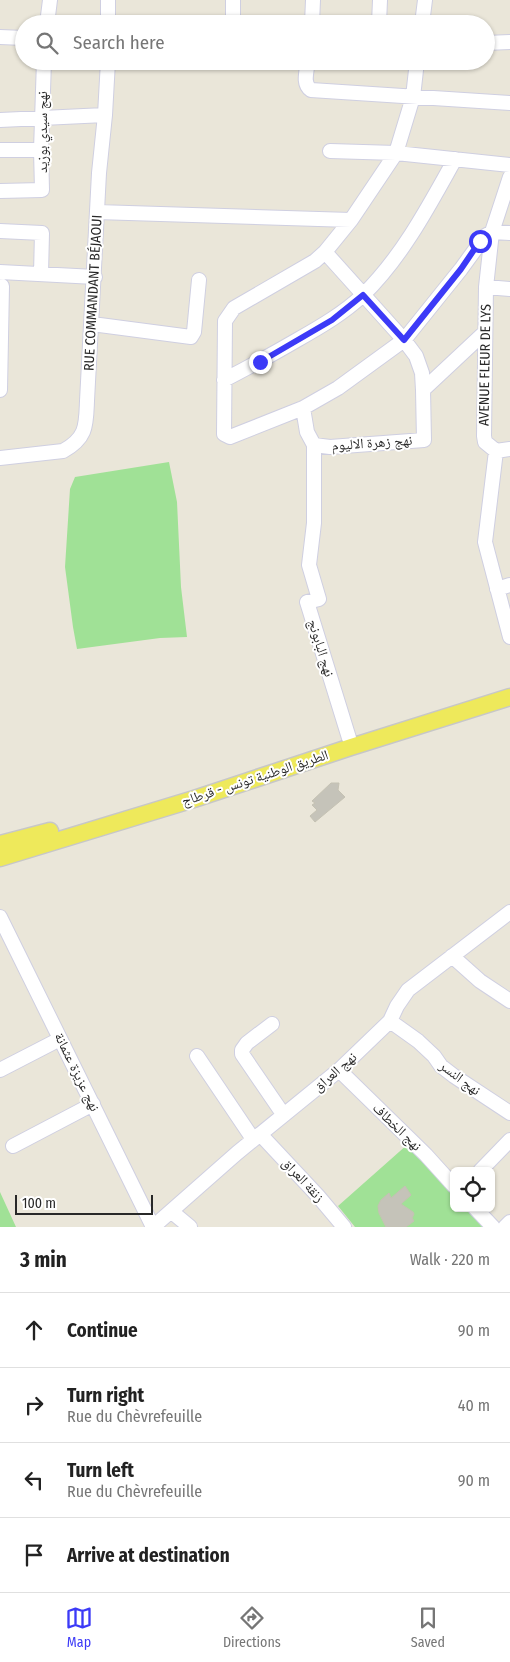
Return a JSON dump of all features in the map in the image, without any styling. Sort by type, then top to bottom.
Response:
[{"type":"main road","name":"الطريق الوطنية تونس - قرطاج","points":[[0,844],[192,790],[510,687]]},
{"type":"main road","name":"الطريق الوطنية تونس - قرطاج","points":[[0,858],[194,799],[510,697]]},
{"type":"street","points":[[48,15],[50,0]]},
{"type":"street","points":[[108,0],[108,15]]},
{"type":"street","points":[[232,15],[233,0]]},
{"type":"street","points":[[312,15],[313,0]]},
{"type":"street","points":[[379,15],[380,0]]},
{"type":"street","points":[[424,15],[426,0]]},
{"type":"street","points":[[0,37],[15,38]]},
{"type":"street","points":[[495,43],[510,42]]},
{"type":"street","name":"نهج سيدي بوزيد","points":[[0,191],[42,190],[41,150],[44,70]]},
{"type":"street","name":"RUE COMMANDANT BÉJAOUI","points":[[0,458],[63,451],[80,439],[86,425],[99,173],[108,70]]},
{"type":"street","points":[[307,70],[305,83],[308,89],[311,90],[510,103]]},
{"type":"street","points":[[416,70],[413,97],[396,153],[351,220],[325,252],[315,261],[242,303],[228,314],[225,321],[224,434],[230,437],[303,408],[338,388],[404,340],[461,269],[480,241],[492,232],[510,233]]},
{"type":"street","points":[[0,120],[105,115]]},
{"type":"street","points":[[0,150],[41,150]]},
{"type":"street","points":[[330,151],[396,153],[510,165]]},
{"type":"street","points":[[224,380],[332,320],[363,295],[393,260],[410,236],[455,159]]},
{"type":"street","name":"AVENUE FLEUR DE LYS","points":[[496,450],[489,446],[484,436],[486,287],[492,232],[510,177]]},
{"type":"street","points":[[98,212],[351,220]]},
{"type":"street","points":[[0,231],[42,234],[41,274]]},
{"type":"street","points":[[325,252],[404,340],[416,356],[422,373],[423,390]]},
{"type":"street","points":[[0,390],[1,279],[41,274],[95,277]]},
{"type":"street","points":[[92,324],[190,337],[194,332],[199,280]]},
{"type":"street","points":[[486,287],[510,289]]},
{"type":"street","points":[[423,390],[485,332]]},
{"type":"street","name":"نهج زهرة الاليوم","points":[[303,408],[307,432],[314,445],[330,447],[424,440],[423,390]]},
{"type":"street","name":"نهج البابونج","points":[[314,445],[314,523],[309,565],[319,599],[307,602],[349,738]]},
{"type":"street","points":[[510,449],[496,450],[485,542],[503,587],[510,637]]},
{"type":"street","name":"نهج العراق","points":[[153,1227],[283,1114],[339,1070],[390,1021],[396,1006],[408,990],[510,912]]},
{"type":"street","name":"نهج عزيزة عثمانة","points":[[0,918],[153,1227]]},
{"type":"street","points":[[452,956],[480,981],[510,1000]]},
{"type":"street","name":"نهج النسر","points":[[390,1021],[418,1041],[434,1056],[441,1066],[454,1076],[510,1113]]},
{"type":"street","points":[[272,1024],[247,1043],[242,1050],[242,1054],[283,1114]]},
{"type":"street","points":[[0,1070],[60,1039]]},
{"type":"street","name":"زنقة العراق","points":[[197,1056],[256,1137],[322,1201],[344,1227]]},
{"type":"street","name":"نهج الخطاف","points":[[339,1070],[426,1155],[450,1182]]},
{"type":"street","points":[[13,1146],[93,1104]]},
{"type":"street","points":[[484,1167],[510,1140]]},
{"type":"street","points":[[172,1212],[190,1227]]},
{"type":"street","points":[[479,1212],[493,1227]]},
{"type":"street","points":[[505,1227],[510,1222]]},
{"type":"green space","points":[[169,462],[177,502],[181,587],[187,637],[160,638],[77,649],[65,567],[70,489],[75,477]]},
{"type":"green space","points":[[408,1144],[450,1188],[450,1212],[474,1212],[488,1227],[355,1227],[338,1206]]},
{"type":"green space","points":[[0,1192],[16,1227],[0,1227]]},
{"type":"building","points":[[331,783],[339,783],[338,790],[345,797],[315,822],[310,816],[317,810],[312,805],[315,803],[312,801]]},
{"type":"building","points":[[405,1186],[411,1195],[401,1204],[413,1212],[412,1218],[414,1221],[406,1227],[386,1227],[379,1213],[378,1206],[381,1200],[389,1193],[391,1198]]},
{"type":"route","points":[[260,362],[332,320],[363,295],[404,340],[461,269],[480,241]]}]
